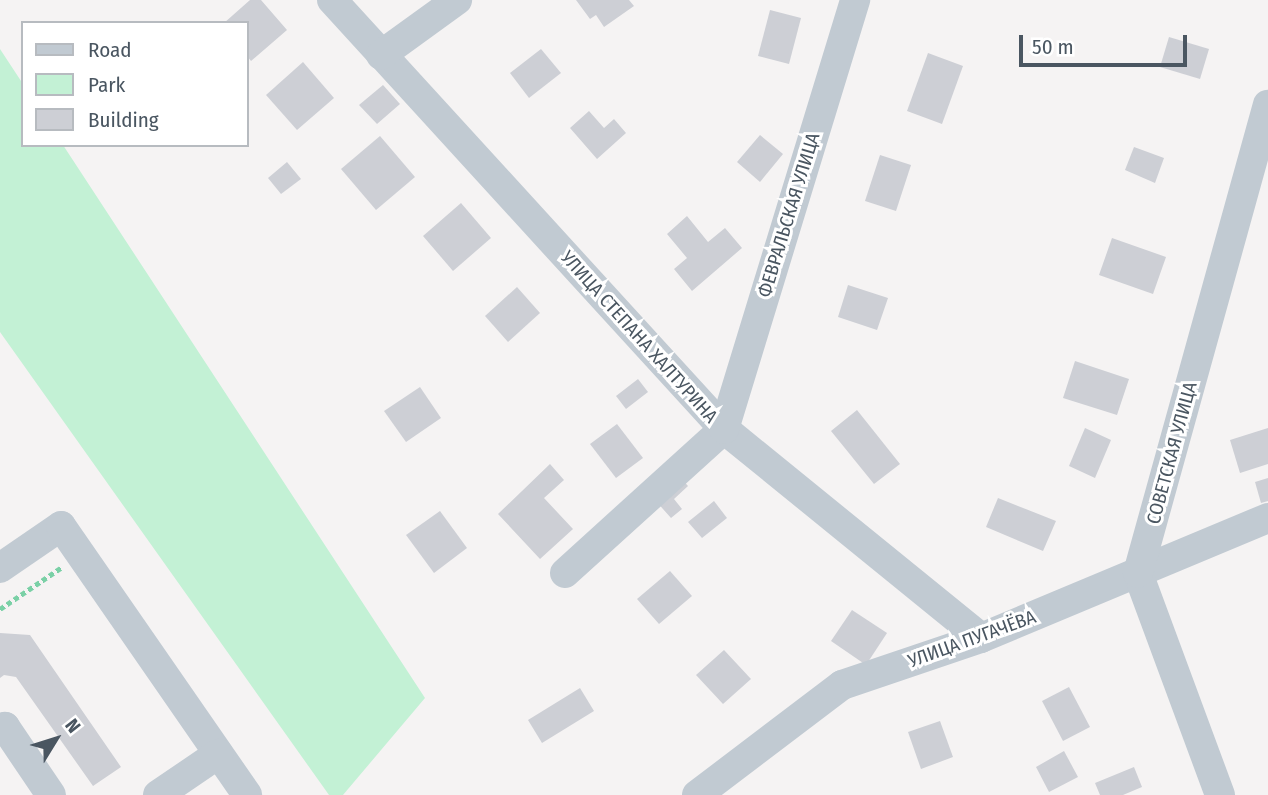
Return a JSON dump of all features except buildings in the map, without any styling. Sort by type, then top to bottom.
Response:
[{"type":"street","name":"УЛИЦА СТЕПАНА ХАЛТУРИНА","points":[[332,0],[724,429],[981,638]]},
{"type":"street","points":[[381,55],[457,0]]},
{"type":"street","name":"ФЕВРАЛЬСКАЯ УЛИЦА","points":[[724,429],[855,0]]},
{"type":"street","name":"СОВЕТСКАЯ УЛИЦА","points":[[1138,573],[1268,105]]},
{"type":"street","points":[[565,573],[724,429]]},
{"type":"street","name":"УЛИЦА ПУГАЧЁВА","points":[[697,795],[842,685],[981,638],[1268,518]]},
{"type":"street","points":[[0,568],[61,526],[247,795]]},
{"type":"street","points":[[1138,573],[1220,795]]},
{"type":"street","points":[[0,730],[5,727],[51,795]]},
{"type":"street","points":[[158,795],[218,754]]},
{"type":"green space","points":[[0,49],[21,81],[21,147],[64,147],[425,698],[343,795],[329,795],[0,332]]}]
